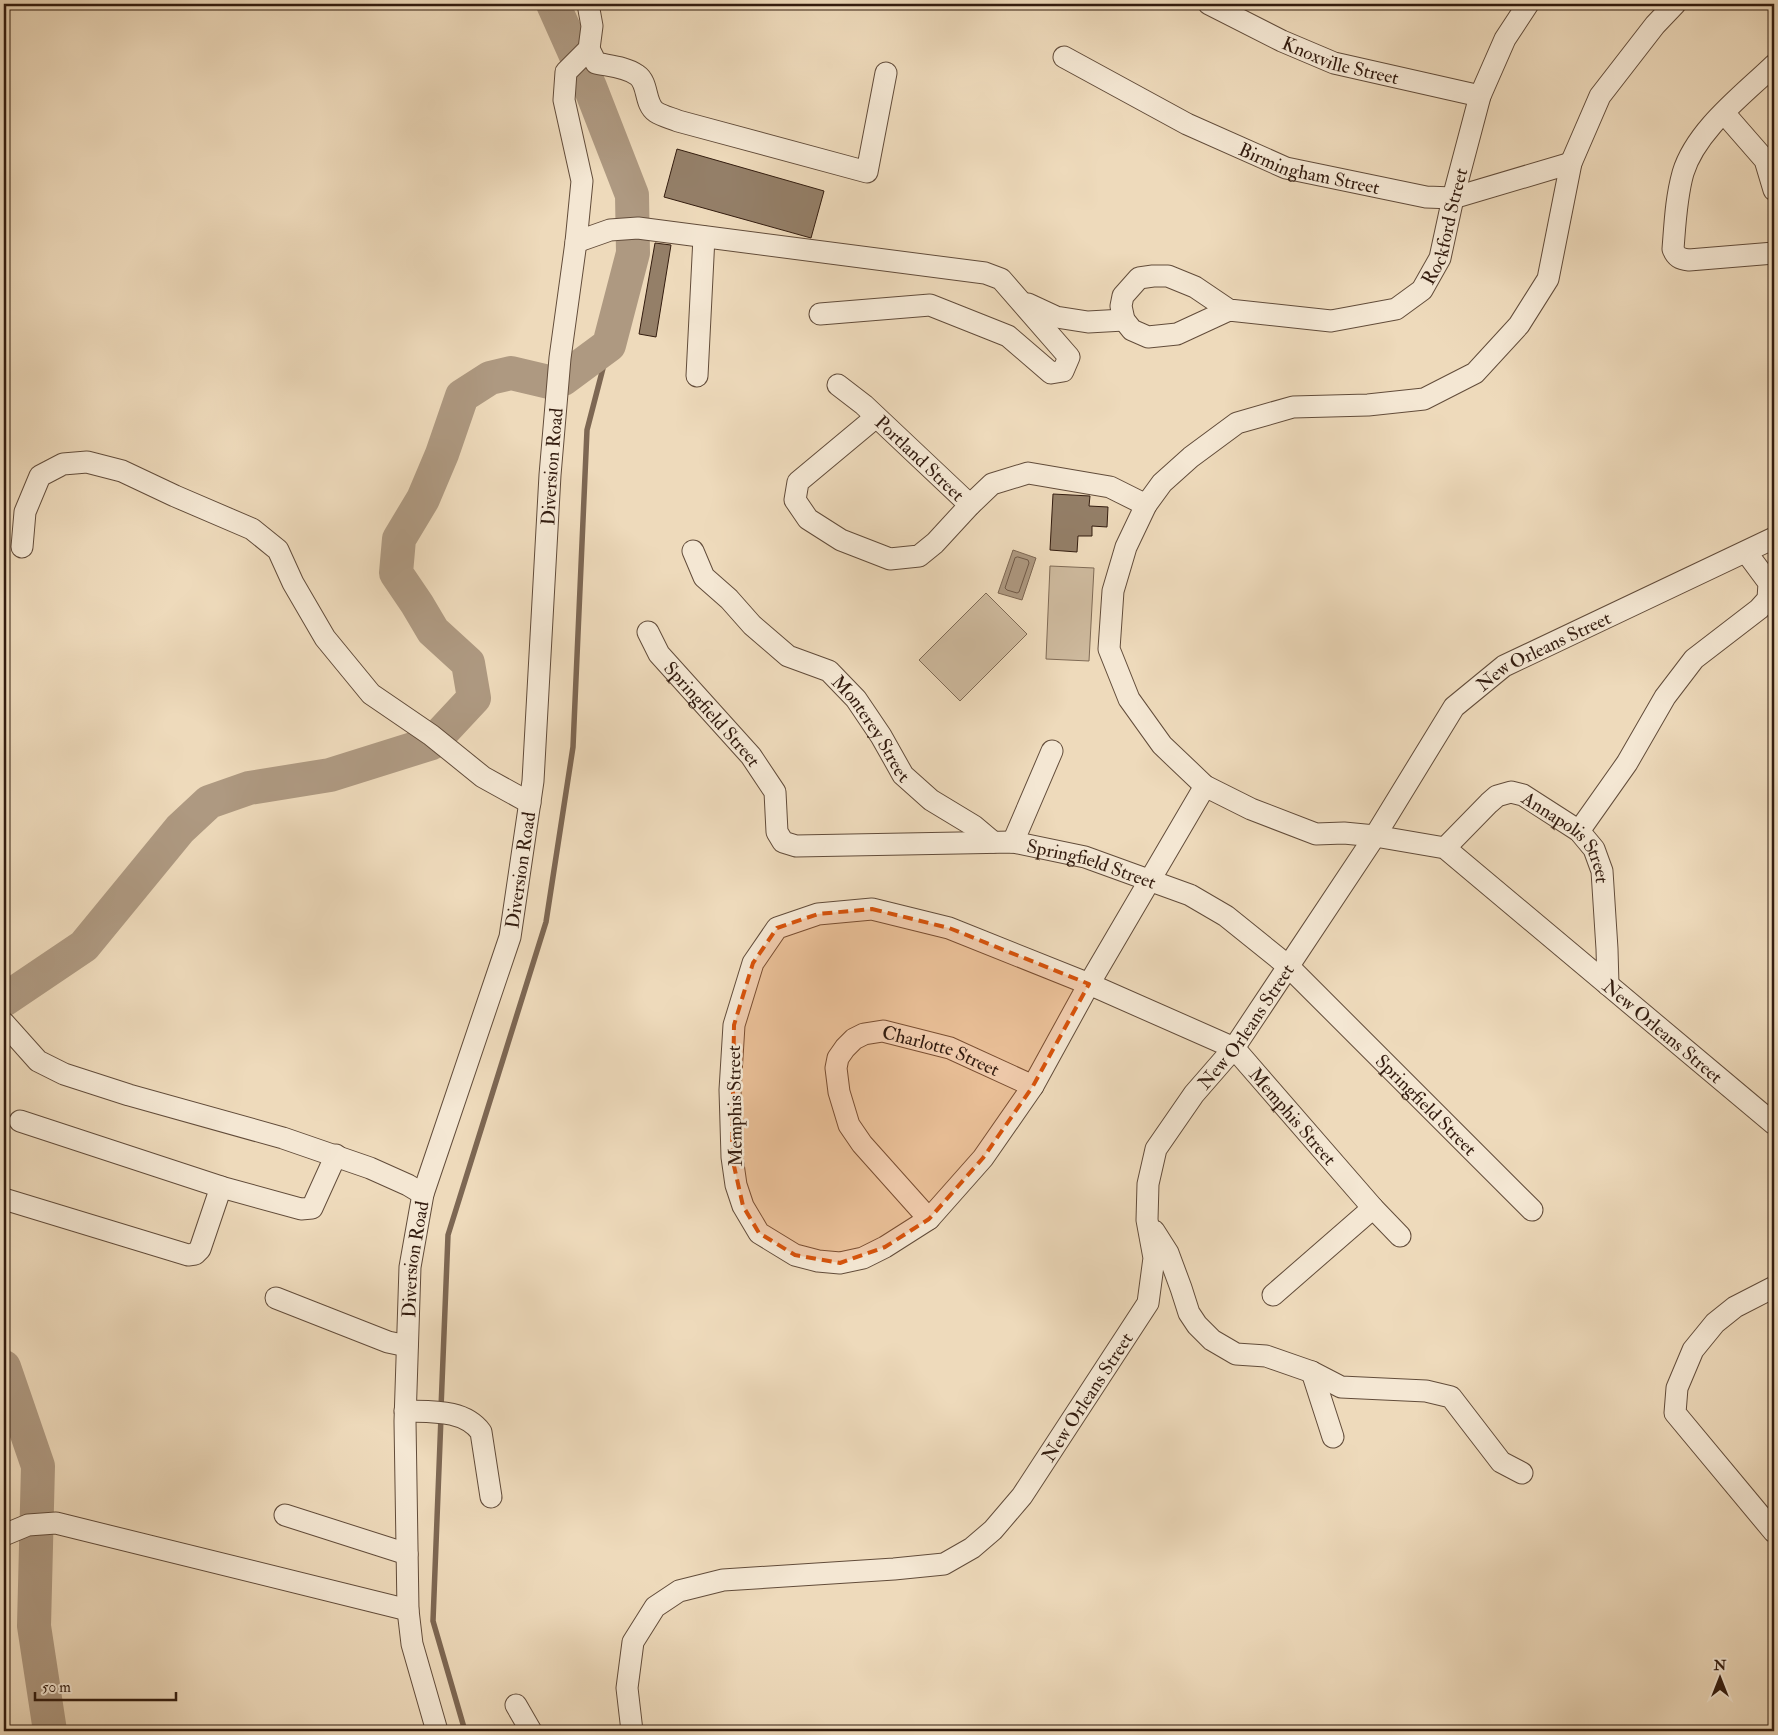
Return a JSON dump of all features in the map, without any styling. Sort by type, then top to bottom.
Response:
[{"type":"street","points":[[588,4],[592,26],[586,52],[596,63],[622,68],[638,75],[645,86],[648,101],[654,112],[678,121],[867,172],[886,73]]},
{"type":"street","name":"Knoxville Street","points":[[1209,4],[1282,41],[1334,63],[1480,96]]},
{"type":"street","name":"Rockford Street","points":[[1124,320],[1121,306],[1123,296],[1139,278],[1154,276],[1168,276],[1195,287],[1228,310],[1331,321],[1396,309],[1422,290],[1440,258],[1452,198],[1480,96],[1505,39],[1528,4]]},
{"type":"street","points":[[1445,848],[1375,836],[1344,833],[1316,834],[1251,809],[1205,786],[1162,746],[1129,699],[1109,649],[1113,591],[1126,547],[1146,505],[1162,484],[1176,470],[1237,423],[1293,407],[1368,405],[1424,398],[1475,373],[1519,325],[1548,279],[1571,163],[1600,96],[1654,25],[1675,4]]},
{"type":"street","name":"Diversion Road","points":[[437,1731],[412,1644],[408,1610],[407,1554],[425,1412],[407,1346],[410,1268],[423,1194],[510,937],[530,803],[534,771],[551,465],[560,358],[576,242],[582,181],[564,100],[566,72],[586,52]]},
{"type":"street","name":"Birmingham Street","points":[[1064,57],[1187,124],[1286,168],[1426,197],[1452,198],[1571,163]]},
{"type":"street","points":[[1774,66],[1724,113],[1697,143],[1684,171],[1677,199],[1673,249],[1675,255],[1681,259],[1689,260],[1774,253]]},
{"type":"street","points":[[1724,113],[1765,160],[1774,190]]},
{"type":"street","points":[[576,242],[610,230],[638,228],[985,273],[1001,279],[1069,357],[1063,371],[1051,373],[1008,336],[930,306],[820,314]]},
{"type":"street","points":[[696,376],[704,236]]},
{"type":"street","points":[[1020,301],[1056,317],[1088,322],[1124,320],[1132,330],[1148,336],[1177,334],[1228,310]]},
{"type":"street","name":"Portland Street","points":[[838,385],[876,417],[970,505],[992,484],[1028,473],[1110,487],[1146,505]]},
{"type":"street","points":[[876,417],[798,482],[795,500],[808,519],[841,540],[890,559],[919,556],[935,543],[970,505]]},
{"type":"street","points":[[22,547],[25,512],[40,476],[63,464],[71,463],[87,462],[122,471],[252,529],[278,550],[293,583],[325,638],[371,694],[436,739],[483,777],[530,803]]},
{"type":"street","name":"New Orleans Street","points":[[632,1731],[627,1688],[633,1642],[655,1606],[679,1591],[723,1580],[944,1564],[972,1548],[993,1530],[1022,1496],[1148,1303],[1154,1258],[1147,1220],[1148,1184],[1156,1149],[1194,1094],[1234,1048],[1375,836],[1454,707],[1504,666],[1774,538]]},
{"type":"street","name":"Monterey Street","points":[[693,552],[704,577],[729,599],[752,625],[788,656],[829,671],[856,699],[881,736],[902,775],[931,800],[1003,842]]},
{"type":"street","points":[[1579,831],[1627,763],[1665,697],[1694,659],[1759,610],[1768,599],[1769,583],[1746,552]]},
{"type":"street","name":"Springfield Street","points":[[648,632],[659,654],[751,756],[775,792],[776,832],[783,842],[796,846],[1003,842],[1085,857],[1190,895],[1226,916],[1288,966],[1532,1210]]},
{"type":"street","points":[[1003,842],[1052,751]]},
{"type":"street","points":[[1089,984],[1205,786]]},
{"type":"street","name":"Annapolis Street","points":[[1445,848],[1488,803],[1497,796],[1511,792],[1523,795],[1579,831],[1594,849],[1602,871],[1608,985]]},
{"type":"street","name":"New Orleans Street","points":[[1445,848],[1774,1124]]},
{"type":"street","name":"Memphis Street","points":[[1089,984],[1033,1086],[983,1158],[929,1219],[885,1247],[863,1258],[840,1263],[818,1261],[795,1255],[759,1233],[743,1206],[736,1185],[731,1148],[730,1090],[734,1025],[753,963],[777,928],[818,914],[872,909],[949,928],[1089,984],[1234,1048],[1373,1208],[1400,1236]]},
{"type":"street","points":[[4,1023],[38,1061],[64,1074],[129,1095],[283,1138],[336,1155],[370,1168],[423,1194]]},
{"type":"street","name":"Charlotte Street","points":[[929,1219],[862,1144],[849,1125],[839,1092],[836,1068],[838,1058],[845,1048],[854,1039],[864,1034],[883,1031],[950,1048],[1033,1086]]},
{"type":"street","points":[[20,1121],[221,1187],[301,1209],[312,1208],[336,1155]]},
{"type":"street","points":[[4,1199],[188,1255],[195,1254],[200,1249],[221,1187]]},
{"type":"street","points":[[1273,1295],[1373,1208]]},
{"type":"street","points":[[1147,1220],[1168,1253],[1189,1313],[1197,1325],[1212,1340],[1236,1354],[1266,1356],[1312,1372],[1341,1387],[1426,1391],[1451,1397],[1501,1462],[1522,1473]]},
{"type":"street","points":[[1774,1287],[1735,1307],[1715,1323],[1693,1350],[1677,1388],[1675,1413],[1774,1532]]},
{"type":"street","points":[[276,1298],[388,1342],[407,1346]]},
{"type":"street","points":[[1312,1372],[1333,1437]]},
{"type":"street","points":[[425,1412],[468,1418],[475,1424],[481,1432],[490,1496]]},
{"type":"street","points":[[286,1515],[407,1554]]},
{"type":"street","points":[[4,1535],[28,1525],[56,1523],[408,1610]]},
{"type":"street","points":[[516,1705],[531,1731]]},
{"type":"highlighted area","points":[[872,909],[949,928],[1089,984],[1033,1086],[983,1158],[929,1219],[885,1247],[840,1263],[795,1255],[759,1233],[743,1206],[732,1157],[734,1025],[753,963],[777,928],[818,914]]},
{"type":"shaded area","points":[[1050,566],[1094,568],[1089,661],[1046,659]]},
{"type":"shaded area","points":[[986,593],[1027,634],[960,701],[919,660]]},
{"type":"water","points":[[1013,550],[1036,558],[1022,600],[998,593]]},
{"type":"building","points":[[677,149],[824,191],[811,238],[664,197]]},
{"type":"building","points":[[655,243],[671,245],[656,337],[639,334]]},
{"type":"building","points":[[1053,494],[1090,496],[1089,506],[1108,507],[1107,527],[1092,526],[1092,536],[1078,536],[1077,552],[1050,550]]},
{"type":"waterway","points":[[553,4],[590,87],[632,195],[633,253],[609,345],[563,379]]},
{"type":"waterway","points":[[441,1408],[448,1235],[546,922],[573,747],[587,430],[609,345]]},
{"type":"waterway","points":[[4,1000],[84,946],[180,829],[209,802],[249,788],[330,775],[432,743],[474,698],[468,663],[433,631],[396,573],[399,539],[423,499],[442,454],[462,396],[490,378],[511,373],[549,382]]},
{"type":"waterway","points":[[4,1367],[38,1466],[34,1626],[50,1731]]},
{"type":"waterway","points":[[441,1417],[433,1621],[465,1731]]}]
